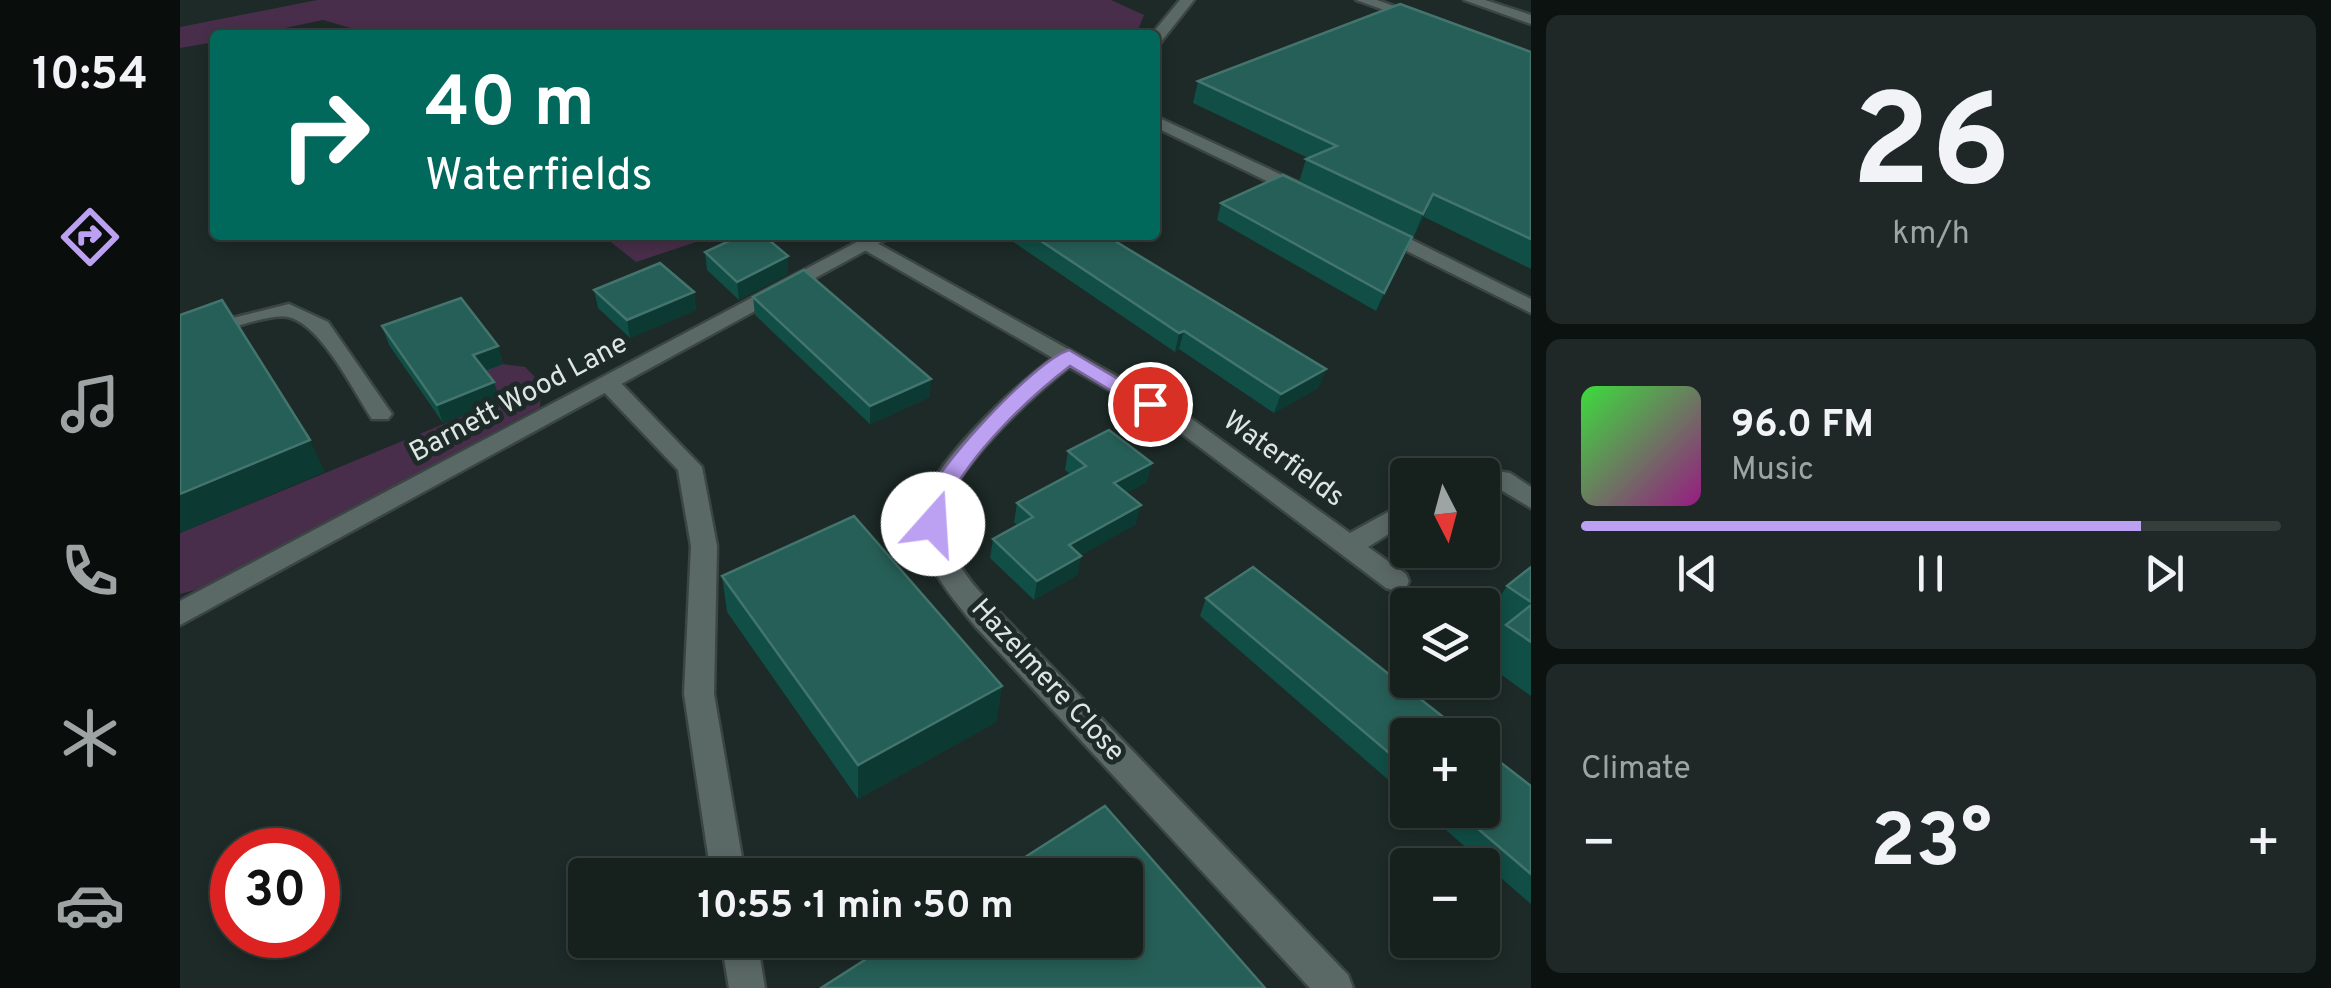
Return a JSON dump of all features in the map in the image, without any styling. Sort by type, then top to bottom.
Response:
[{"type":"street","points":[[1160,34],[1187,0]]},
{"type":"street","points":[[1363,0],[1429,21]]},
{"type":"street","points":[[1470,0],[1531,20]]},
{"type":"street","points":[[1160,123],[1322,202]]},
{"type":"street","points":[[1357,219],[1531,307]]},
{"type":"street","name":"Waterfields","points":[[876,240],[1176,420],[1396,580]]},
{"type":"street","name":"Barnett Wood Lane","points":[[180,614],[876,240]]},
{"type":"street","points":[[180,338],[213,326],[290,310],[321,326],[380,414]]},
{"type":"street","name":"Hazelmere Close","points":[[1069,356],[1027,388],[949,478],[933,506],[934,538],[946,567],[985,618],[1335,988]]},
{"type":"street","points":[[610,385],[690,467],[704,546],[699,694],[725,858]]},
{"type":"street","points":[[1500,479],[1531,499]]},
{"type":"street","name":"Waterfields","points":[[1349,546],[1390,521]]},
{"type":"street","points":[[741,958],[746,988]]},
{"type":"shaded area","points":[[317,0],[1111,0],[1144,15],[1138,30],[354,30],[323,20],[275,30],[210,30],[210,43],[180,48],[180,27]]},
{"type":"shaded area","points":[[608,240],[702,240],[636,262]]},
{"type":"shaded area","points":[[503,364],[525,367],[541,383],[540,407],[263,557],[203,588],[180,594],[180,533],[499,401],[479,373]]},
{"type":"building","points":[[1400,4],[1531,52],[1531,239],[1433,194],[1423,214],[1306,159],[1337,146],[1198,81]]},
{"type":"building","points":[[1283,175],[1412,237],[1384,293],[1221,203]]},
{"type":"building","points":[[731,240],[769,240],[788,256],[737,282],[705,252]]},
{"type":"building","points":[[1040,240],[1113,240],[1326,369],[1281,394],[1184,331],[1179,333]]},
{"type":"building","points":[[660,263],[694,292],[627,320],[594,290]]},
{"type":"building","points":[[804,270],[931,379],[870,406],[753,297]]},
{"type":"building","points":[[461,298],[498,346],[473,355],[494,382],[437,405],[382,326]]},
{"type":"building","points":[[222,300],[310,440],[180,494],[180,315]]},
{"type":"building","points":[[1109,430],[1152,463],[1114,483],[1141,505],[1069,545],[1081,556],[1037,581],[993,539],[1033,517],[1017,503],[1086,466],[1068,451]]},
{"type":"building","points":[[854,516],[1002,686],[858,765],[722,576]]},
{"type":"building","points":[[1253,567],[1390,675],[1390,698],[1419,698],[1444,718],[1390,718],[1390,754],[1206,598]]},
{"type":"building","points":[[1531,567],[1531,602],[1507,586]]},
{"type":"building","points":[[1531,605],[1531,642],[1506,625]]},
{"type":"building","points":[[1500,762],[1531,786],[1531,874],[1477,828],[1500,828]]},
{"type":"building","points":[[1105,806],[1265,988],[821,988],[868,958],[1143,958],[1143,858],[1024,858]]},
{"type":"route","points":[[933,524],[933,506],[949,478],[1027,388],[1069,356],[1150,404]]}]
